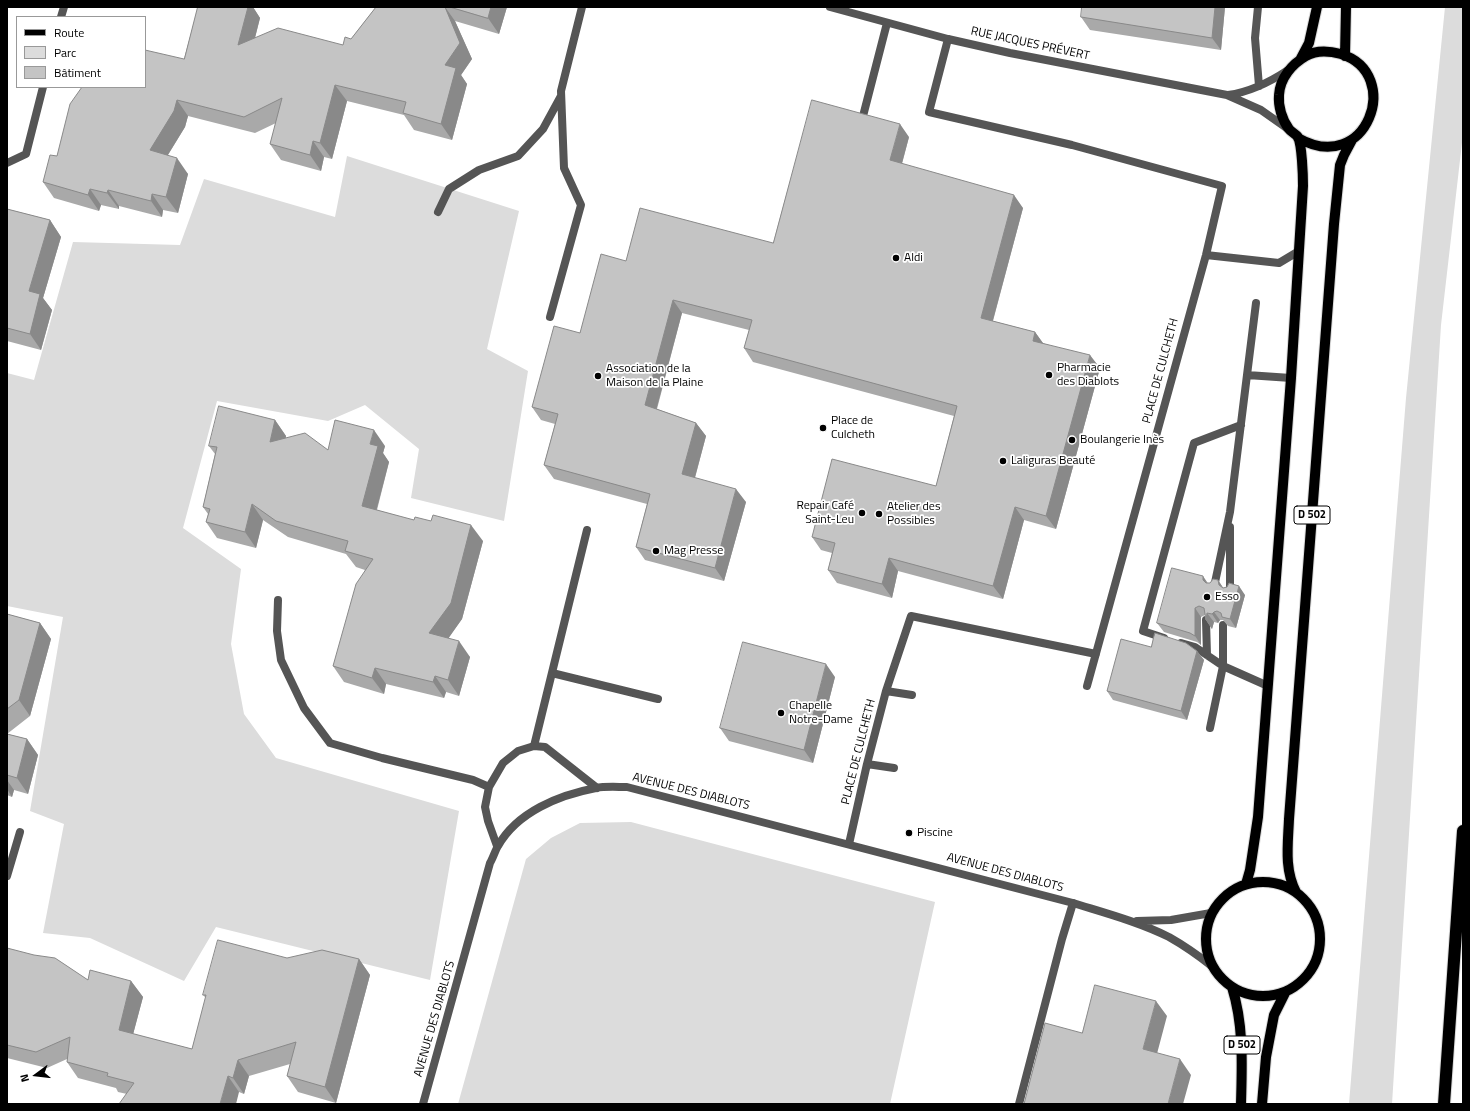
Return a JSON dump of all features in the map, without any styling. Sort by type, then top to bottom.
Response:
[{"type":"highway","points":[[1444,1104],[1463,831]]},
{"type":"main road","points":[[1300,60],[1310,44],[1317,7]]},
{"type":"main road","points":[[1346,7],[1346,56]]},
{"type":"main road","points":[[1320,52],[1333,52],[1346,56],[1356,62],[1365,72],[1371,83],[1374,96],[1373,109],[1369,121],[1362,132],[1352,140],[1342,145],[1320,147],[1309,144],[1298,138],[1289,129],[1283,118],[1279,107],[1279,94],[1282,82],[1290,69],[1307,56],[1320,52]]},
{"type":"main road","name":"D 502","points":[[1246,884],[1250,870],[1258,817],[1291,378],[1304,186],[1298,138]]},
{"type":"main road","name":"D 502","points":[[1296,892],[1289,873],[1289,819],[1335,209],[1340,165],[1352,140]]},
{"type":"main road","points":[[1263,881],[1279,884],[1296,892],[1309,906],[1317,922],[1320,941],[1316,959],[1307,975],[1285,993],[1261,996],[1246,994],[1232,988],[1219,976],[1213,967],[1205,945],[1206,929],[1211,913],[1220,900],[1232,891],[1246,884],[1263,881]]},
{"type":"main road","name":"D 502","points":[[1232,988],[1238,1006],[1242,1037],[1241,1104]]},
{"type":"main road","name":"D 502","points":[[1262,1104],[1266,1057],[1274,1015],[1285,993]]},
{"type":"street","points":[[550,317],[581,205],[564,168],[561,91],[582,7]]},
{"type":"street","name":"RUE JACQUES PRÉVERT","points":[[830,7],[948,39],[1010,53],[1227,95],[1261,110],[1289,129]]},
{"type":"street","points":[[1258,7],[1255,38],[1259,86]]},
{"type":"street","points":[[862,120],[887,23]]},
{"type":"street","name":"PLACE DE CULCHETH","points":[[849,844],[867,764],[886,691],[911,616],[1096,654],[1206,255],[1222,186],[1072,145],[930,112],[948,39]]},
{"type":"street","name":"RUE JACQUES PRÉVERT","points":[[1227,95],[1236,94],[1259,86],[1290,69]]},
{"type":"street","points":[[7,163],[26,154],[43,88]]},
{"type":"street","points":[[438,212],[449,189],[479,170],[518,156],[543,129],[561,96]]},
{"type":"street","points":[[1206,255],[1279,263],[1299,251]]},
{"type":"street","points":[[1214,586],[1230,512],[1256,303]]},
{"type":"street","points":[[1247,375],[1291,378]]},
{"type":"street","points":[[1241,425],[1194,443],[1143,631],[1195,647],[1223,666],[1268,686]]},
{"type":"street","points":[[1230,512],[1230,591]]},
{"type":"street","points":[[534,746],[587,530]]},
{"type":"street","points":[[278,600],[277,631],[281,660],[304,708],[330,743],[382,758],[473,780],[490,787]]},
{"type":"street","points":[[1206,620],[1208,655]]},
{"type":"street","points":[[1210,728],[1223,666],[1223,625]]},
{"type":"street","points":[[1087,686],[1096,654]]},
{"type":"street","points":[[552,673],[658,699]]},
{"type":"street","points":[[886,691],[912,695]]},
{"type":"street","points":[[497,846],[488,821],[485,807],[490,787],[503,763],[518,751],[534,746],[545,747],[597,788]]},
{"type":"street","points":[[867,764],[894,768]]},
{"type":"street","name":"AVENUE DES DIABLOTS","points":[[423,1104],[490,863],[497,846],[508,831],[529,813],[560,797],[597,788],[626,787],[1073,903],[1130,920],[1151,929],[1180,944],[1213,967]]},
{"type":"street","points":[[7,876],[20,832]]},
{"type":"street","points":[[1019,1104],[1073,903]]},
{"type":"street","name":"AVENUE DES DIABLOTS","points":[[1130,920],[1171,920],[1211,913]]},
{"type":"green space","points":[[1445,7],[1463,7],[1463,134],[1441,325],[1392,1104],[1349,1104],[1406,398]]},
{"type":"green space","points":[[347,156],[519,211],[487,349],[528,371],[504,521],[411,498],[419,449],[365,405],[328,421],[217,401],[183,528],[241,569],[231,644],[244,714],[276,758],[459,811],[430,980],[216,927],[184,981],[90,938],[43,933],[64,824],[30,811],[63,617],[7,606],[7,373],[34,380],[73,242],[180,245],[204,179],[335,217]]},
{"type":"green space","points":[[631,822],[935,902],[890,1104],[458,1104],[526,859],[551,838],[580,823]]},
{"type":"building","points":[[198,7],[248,7],[238,45],[278,28],[343,45],[345,37],[351,39],[376,7],[445,7],[460,43],[445,65],[456,68],[441,124],[403,113],[406,102],[335,85],[320,143],[313,141],[310,155],[270,144],[282,98],[244,117],[177,100],[174,111],[150,150],[177,158],[166,197],[152,194],[151,201],[108,190],[107,193],[90,189],[88,195],[43,182],[50,155],[57,156],[70,104],[81,88],[146,88],[146,50],[184,59]]},
{"type":"building","points":[[450,7],[491,7],[488,18]]},
{"type":"building","points":[[1082,7],[1215,7],[1212,38],[1081,17]]},
{"type":"building","points":[[812,100],[900,124],[890,160],[1014,195],[981,318],[1035,332],[1033,341],[1090,355],[1046,516],[1015,507],[993,586],[889,558],[882,584],[828,570],[835,543],[812,537],[832,459],[936,486],[957,406],[744,348],[752,320],[673,300],[645,405],[696,423],[682,474],[736,489],[715,568],[636,547],[650,494],[544,465],[558,414],[532,407],[554,326],[580,333],[601,254],[626,261],[640,208],[773,243]]},
{"type":"building","points":[[7,209],[50,220],[29,291],[40,294],[30,334],[7,328]]},
{"type":"building","points":[[219,406],[275,420],[270,442],[305,433],[328,450],[335,420],[374,430],[370,444],[378,446],[362,506],[414,520],[415,517],[431,521],[433,515],[471,525],[451,603],[429,633],[459,641],[448,680],[435,676],[433,682],[375,668],[372,678],[333,666],[356,584],[373,559],[345,551],[348,541],[276,521],[252,504],[245,532],[206,522],[210,509],[203,507],[217,447],[209,446]]},
{"type":"building","points":[[1172,568],[1203,576],[1203,580],[1206,583],[1210,583],[1213,579],[1218,580],[1219,585],[1223,588],[1227,587],[1229,583],[1239,586],[1230,619],[1222,617],[1221,613],[1217,611],[1212,614],[1207,613],[1206,620],[1204,608],[1199,606],[1195,608],[1195,636],[1190,633],[1157,623]]},
{"type":"building","points":[[7,614],[40,623],[19,700],[7,709]]},
{"type":"building","points":[[1155,633],[1186,643],[1197,651],[1181,711],[1107,691],[1121,639],[1151,647]]},
{"type":"building","name":"Chapelle Notre-Dame","points":[[743,642],[826,664],[804,750],[720,728]]},
{"type":"building","points":[[7,734],[27,739],[17,778],[7,775]]},
{"type":"building","points":[[218,940],[287,958],[322,950],[359,959],[325,1087],[287,1076],[296,1042],[238,1060],[233,1078],[228,1076],[220,1104],[119,1104],[134,1083],[107,1076],[108,1073],[67,1062],[70,1037],[36,1052],[7,1045],[7,948],[34,955],[55,958],[88,980],[90,970],[131,981],[119,1030],[192,1049],[206,995],[203,995]]},
{"type":"building","points":[[1095,985],[1156,1001],[1143,1049],[1180,1059],[1168,1104],[1024,1104],[1045,1023],[1082,1033]]},
{"type":"place","name":"Aldi","points":[[896,258]]},
{"type":"place","name":"Pharmacie des Diablots","points":[[1049,375]]},
{"type":"place","name":"Association de la Maison de la Plaine","points":[[598,376]]},
{"type":"place","name":"Place de Culcheth","points":[[823,428]]},
{"type":"place","name":"Boulangerie Inès","points":[[1072,440]]},
{"type":"place","name":"Laliguras Beauté","points":[[1003,461]]},
{"type":"place","name":"Repair Café Saint-Leu","points":[[862,513]]},
{"type":"place","name":"Atelier des Possibles","points":[[879,514]]},
{"type":"place","name":"Mag Presse","points":[[656,551]]},
{"type":"place","name":"Esso","points":[[1207,597]]},
{"type":"place","name":"Chapelle Notre-Dame","points":[[781,713]]},
{"type":"place","name":"Piscine","points":[[909,833]]}]
